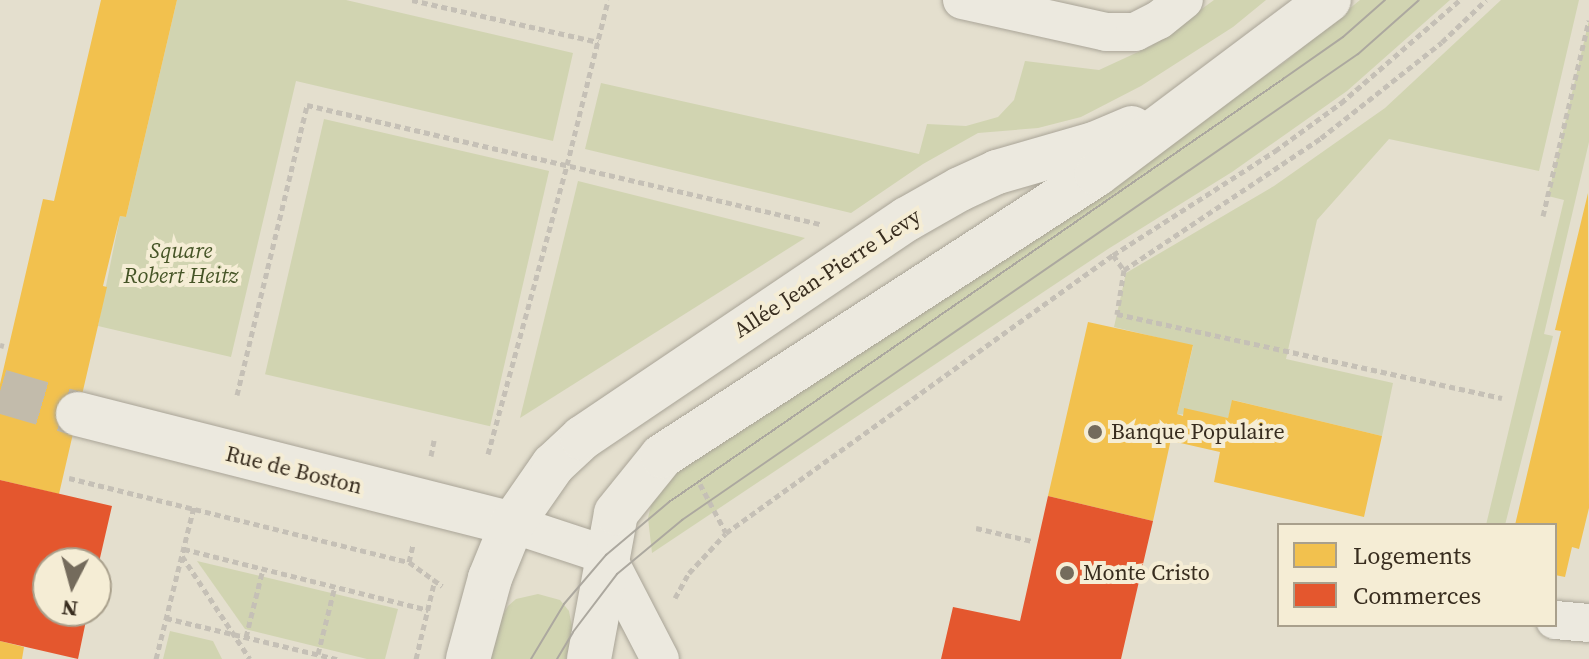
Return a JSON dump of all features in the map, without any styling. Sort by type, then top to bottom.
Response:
[{"type":"street","points":[[962,0],[1076,27],[1135,32],[1159,20],[1184,0]]},
{"type":"street","name":"Allée Jean-Pierre Levy","points":[[589,659],[616,513],[662,456],[1097,174],[1329,0]]},
{"type":"street","name":"Allée Jean-Pierre Levy","points":[[468,659],[490,578],[512,524],[553,465],[582,438],[907,219],[997,172],[1094,144],[1192,101]]},
{"type":"street","name":"Rue de Boston","points":[[78,414],[512,524]]},
{"type":"street","points":[[512,524],[606,555],[656,654]]},
{"type":"street","points":[[1557,620],[1589,623]]},
{"type":"path","points":[[412,0],[598,42]]},
{"type":"path","points":[[488,454],[567,165],[608,0]]},
{"type":"path","points":[[656,654],[689,573],[726,533],[1113,255],[1286,143],[1341,103],[1460,0]]},
{"type":"path","points":[[1124,270],[1321,138],[1442,42],[1486,0]]},
{"type":"path","points":[[1543,216],[1589,20]]},
{"type":"path","points":[[237,395],[307,105],[829,226]]},
{"type":"path","points":[[1113,255],[1124,270],[1117,314],[1502,398]]},
{"type":"path","points":[[69,478],[409,562],[436,578],[449,593]]},
{"type":"path","points":[[156,659],[194,507]]},
{"type":"path","points":[[976,528],[1032,541]]},
{"type":"path","points":[[183,552],[428,610]]},
{"type":"path","points":[[183,552],[250,659]]},
{"type":"path","points":[[1150,568],[1187,578]]},
{"type":"path","points":[[246,637],[263,569]]},
{"type":"path","points":[[416,659],[436,578]]},
{"type":"path","points":[[318,654],[335,586]]},
{"type":"path","points":[[166,618],[337,659]]},
{"type":"green space","name":"Square Robert Heitz","points":[[177,0],[346,0],[573,53],[553,141],[296,81],[231,357],[98,326],[120,216],[126,217]]},
{"type":"green space","points":[[1214,0],[1266,0],[1233,27],[1141,86],[1081,117],[1038,128],[978,133],[923,164],[851,213],[585,149],[601,83],[919,154],[927,124],[966,126],[998,117],[1014,100],[1025,61],[1099,70],[1151,46]]},
{"type":"green space","points":[[1360,0],[1450,0],[1347,91],[1232,172],[1108,249],[652,553],[648,518],[653,497],[668,469],[1229,101],[1286,61]]},
{"type":"green space","points":[[1501,0],[1579,0],[1539,171],[1389,139],[1317,220],[1286,359],[1393,383],[1382,436],[1233,400],[1228,418],[1177,414],[1193,346],[1114,327],[1126,273],[1274,186],[1385,108]]},
{"type":"green space","points":[[1589,20],[1589,142],[1544,334],[1553,336],[1506,523],[1486,523],[1564,200],[1548,196]]},
{"type":"green space","points":[[324,119],[549,171],[490,426],[265,374]]},
{"type":"green space","points":[[578,181],[805,238],[520,418]]},
{"type":"green space","points":[[197,561],[398,609],[385,659],[367,659],[245,629]]},
{"type":"green space","points":[[538,594],[560,600],[569,611],[573,632],[566,659],[491,659],[500,620],[508,606],[516,599]]},
{"type":"green space","points":[[170,631],[213,641],[222,659],[163,659]]},
{"type":"building: Logements","points":[[101,0],[177,0],[126,217],[120,216],[103,286],[107,287],[59,494],[0,480],[0,384],[43,199],[54,201]]},
{"type":"building: Logements","points":[[1588,193],[1589,508],[1579,549],[1572,547],[1565,577],[1557,575],[1557,523],[1515,523],[1561,331],[1555,330]]},
{"type":"building: Logements","points":[[1088,322],[1193,345],[1177,414],[1183,416],[1184,408],[1228,418],[1232,400],[1382,436],[1364,517],[1214,482],[1220,452],[1176,442],[1179,431],[1173,430],[1153,521],[1048,496]]},
{"type":"building: Logements","points":[[0,641],[24,647],[22,659],[0,659]]},
{"type":"building: Commerces","points":[[0,480],[112,506],[103,547],[32,547],[32,627],[85,627],[78,659],[0,641]]},
{"type":"building: Commerces","points":[[1048,496],[1153,521],[1121,659],[941,659],[953,607],[1020,621]]},
{"type":"tunnel","points":[[0,391],[78,414]]},
{"type":"tram line","points":[[531,659],[564,604],[606,555],[669,502],[1343,37],[1385,0]]},
{"type":"tram line","points":[[557,659],[573,632],[617,574],[682,520],[1358,54],[1419,0]]},
{"type":"place","name":"Banque Populaire","points":[[1095,432]]},
{"type":"place","name":"Monte Cristo","points":[[1067,573]]}]
